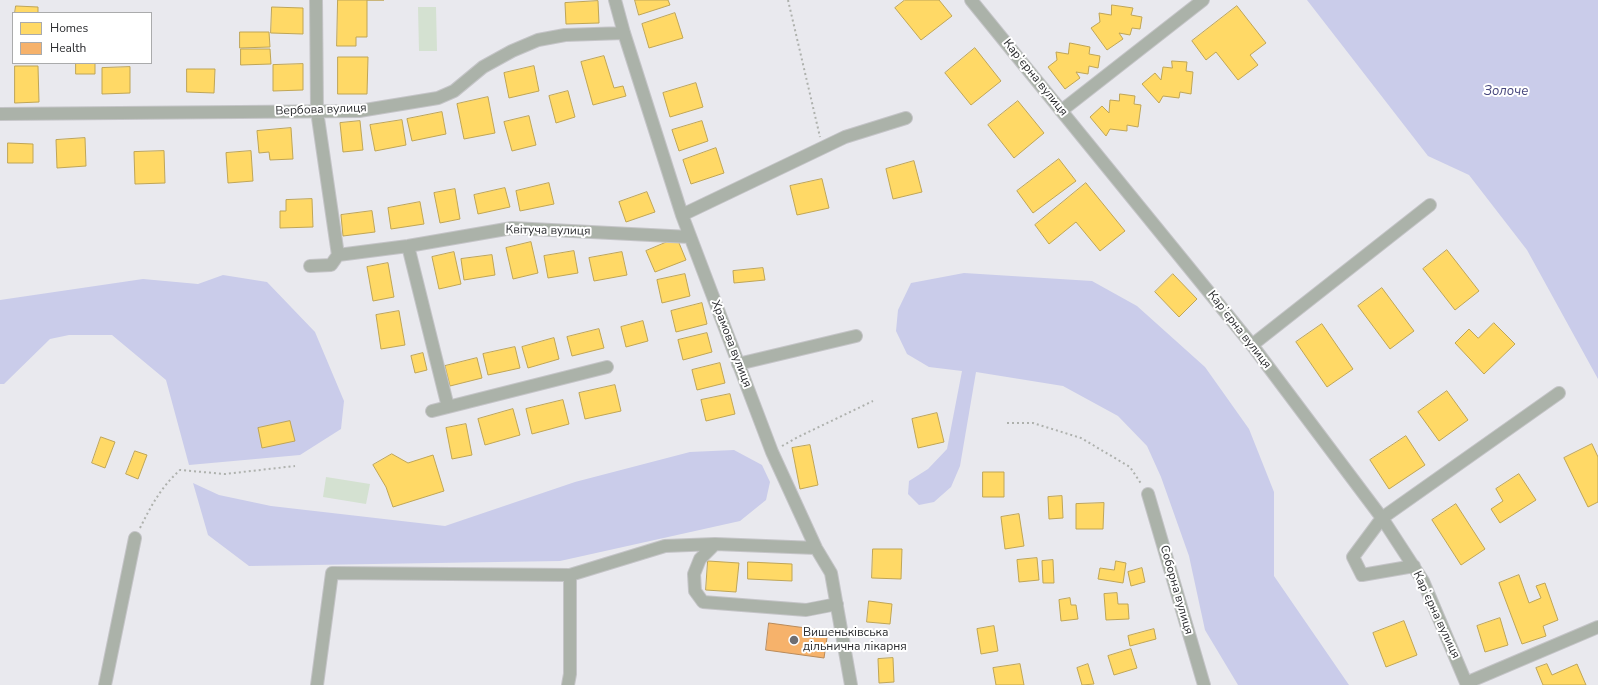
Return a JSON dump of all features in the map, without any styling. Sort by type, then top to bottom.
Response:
[{"type":"street","points":[[310,266],[331,265],[338,255],[317,111],[316,0]]},
{"type":"street","name":"Храмова вулиця","points":[[615,0],[624,33],[682,215],[738,364],[772,452],[816,548],[831,573],[851,685]]},
{"type":"street","name":"Карʼєрна вулиця","points":[[971,0],[1252,345],[1382,518],[1423,581],[1467,684]]},
{"type":"street","points":[[1061,112],[1203,0]]},
{"type":"street","name":"Вербова вулиця","points":[[0,114],[359,111],[438,98],[454,91],[483,67],[512,51],[538,40],[565,35],[624,33]]},
{"type":"street","points":[[682,215],[845,137],[906,118]]},
{"type":"street","points":[[1252,345],[1430,205]]},
{"type":"street","name":"Квітуча вулиця","points":[[338,255],[408,246],[512,228],[690,236]]},
{"type":"street","points":[[408,246],[448,407]]},
{"type":"street","points":[[738,364],[856,336]]},
{"type":"street","points":[[432,411],[607,367]]},
{"type":"street","points":[[1414,566],[1362,575],[1353,557],[1382,518],[1559,393]]},
{"type":"street","name":"Соборна вулиця","points":[[1148,494],[1204,685]]},
{"type":"street","points":[[104,685],[135,538]]},
{"type":"street","points":[[318,685],[332,573],[570,575],[665,546],[715,544],[816,548]]},
{"type":"street","points":[[715,544],[700,559],[694,574],[695,591],[703,602],[806,610],[837,604]]},
{"type":"street","points":[[568,685],[570,674],[570,575]]},
{"type":"street","points":[[1467,684],[1598,627]]},
{"type":"path","points":[[788,0],[822,148]]},
{"type":"path","points":[[772,452],[798,437],[874,401]]},
{"type":"path","points":[[1007,423],[1033,423],[1081,438],[1130,467],[1148,494]]},
{"type":"path","points":[[135,538],[152,504],[166,483],[180,470],[225,474],[295,466]]},
{"type":"green space","points":[[418,7],[436,7],[437,51],[419,51]]},
{"type":"green space","points":[[326,477],[370,484],[366,504],[323,497]]},
{"type":"water","name":"Золоче","points":[[1307,0],[1598,0],[1598,379],[1527,250],[1469,175],[1428,156]]},
{"type":"water","points":[[964,273],[1092,281],[1137,306],[1205,367],[1249,429],[1274,492],[1274,576],[1349,685],[1238,685],[1205,630],[1189,556],[1161,477],[1147,446],[1118,416],[1063,386],[976,372],[960,466],[951,487],[934,502],[919,505],[908,494],[909,481],[928,469],[947,449],[962,371],[929,367],[907,354],[896,331],[898,310],[911,283]]},
{"type":"water","points":[[223,275],[267,282],[315,332],[344,401],[341,429],[300,455],[189,465],[166,380],[112,335],[69,335],[50,339],[4,384],[0,384],[0,300],[143,279],[198,284]]},
{"type":"water","points":[[734,450],[762,465],[770,482],[766,500],[740,521],[560,561],[249,566],[208,535],[193,483],[219,495],[271,506],[445,526],[575,482],[690,452]]},
{"type":"building: Homes","points":[[338,0],[367,0],[367,37],[356,37],[356,46],[337,46]]},
{"type":"building: Homes","points":[[635,0],[668,0],[670,5],[639,15]]},
{"type":"building: Homes","points":[[905,0],[939,0],[952,16],[921,40],[895,8]]},
{"type":"building: Homes","points":[[598,1],[599,23],[566,24],[565,3]]},
{"type":"building: Homes","points":[[1112,5],[1133,8],[1131,15],[1142,17],[1140,29],[1132,28],[1130,35],[1119,33],[1123,39],[1107,50],[1091,28],[1100,22],[1099,13],[1111,15]]},
{"type":"building: Homes","points":[[16,6],[38,7],[38,12],[15,12]]},
{"type":"building: Homes","points":[[1237,6],[1266,43],[1250,55],[1258,65],[1238,80],[1216,52],[1206,60],[1192,41]]},
{"type":"building: Homes","points":[[272,7],[303,8],[303,34],[271,33]]},
{"type":"building: Homes","points":[[675,13],[683,38],[649,48],[642,24]]},
{"type":"building: Homes","points":[[240,32],[269,32],[270,47],[240,48]]},
{"type":"building: Homes","points":[[1070,43],[1090,47],[1089,54],[1100,56],[1098,68],[1089,66],[1088,74],[1076,72],[1080,78],[1065,89],[1048,67],[1057,60],[1056,52],[1068,54]]},
{"type":"building: Homes","points":[[975,48],[1001,81],[971,105],[945,73]]},
{"type":"building: Homes","points":[[241,49],[270,49],[271,64],[241,65]]},
{"type":"building: Homes","points":[[604,56],[614,88],[623,86],[626,96],[593,105],[581,62]]},
{"type":"building: Homes","points":[[338,57],[368,57],[367,94],[338,94]]},
{"type":"building: Homes","points":[[1172,61],[1187,62],[1186,71],[1193,72],[1191,94],[1180,92],[1179,98],[1163,96],[1159,103],[1142,84],[1155,73],[1161,80],[1163,67],[1172,68]]},
{"type":"building: Homes","points":[[76,64],[95,64],[95,74],[76,74]]},
{"type":"building: Homes","points":[[303,64],[303,90],[273,91],[273,65]]},
{"type":"building: Homes","points":[[15,66],[38,66],[39,102],[15,103]]},
{"type":"building: Homes","points":[[534,66],[539,91],[509,98],[504,73]]},
{"type":"building: Homes","points":[[130,67],[130,93],[102,94],[102,68]]},
{"type":"building: Homes","points":[[187,69],[215,69],[214,93],[187,92]]},
{"type":"building: Homes","points":[[696,83],[703,107],[670,117],[663,93]]},
{"type":"building: Homes","points":[[568,91],[575,117],[556,123],[549,96]]},
{"type":"building: Homes","points":[[1120,94],[1135,96],[1134,104],[1141,105],[1138,127],[1127,125],[1127,131],[1110,129],[1106,136],[1090,117],[1102,106],[1109,113],[1110,100],[1119,101]]},
{"type":"building: Homes","points":[[488,97],[495,133],[464,139],[457,104]]},
{"type":"building: Homes","points":[[1018,101],[1044,133],[1014,158],[988,125]]},
{"type":"building: Homes","points":[[442,112],[446,134],[412,141],[407,119]]},
{"type":"building: Homes","points":[[529,116],[536,145],[512,151],[504,122]]},
{"type":"building: Homes","points":[[402,120],[406,145],[375,151],[370,125]]},
{"type":"building: Homes","points":[[360,121],[363,150],[343,152],[340,123]]},
{"type":"building: Homes","points":[[702,121],[708,141],[679,151],[672,130]]},
{"type":"building: Homes","points":[[291,128],[293,159],[270,160],[269,152],[259,153],[257,131]]},
{"type":"building: Homes","points":[[85,138],[86,166],[57,168],[56,140]]},
{"type":"building: Homes","points":[[8,143],[33,144],[33,163],[8,163]]},
{"type":"building: Homes","points":[[716,148],[724,173],[691,184],[683,160]]},
{"type":"building: Homes","points":[[164,151],[165,183],[135,184],[134,152]]},
{"type":"building: Homes","points":[[251,151],[253,181],[228,183],[226,153]]},
{"type":"building: Homes","points":[[1059,159],[1076,181],[1033,213],[1017,191]]},
{"type":"building: Homes","points":[[914,161],[922,192],[893,199],[886,169]]},
{"type":"building: Homes","points":[[822,179],[829,208],[797,215],[790,186]]},
{"type":"building: Homes","points":[[549,183],[554,204],[520,211],[516,191]]},
{"type":"building: Homes","points":[[1086,183],[1125,231],[1100,251],[1076,222],[1049,244],[1035,225]]},
{"type":"building: Homes","points":[[505,188],[510,207],[478,214],[474,195]]},
{"type":"building: Homes","points":[[455,189],[460,219],[440,223],[434,193]]},
{"type":"building: Homes","points":[[647,192],[655,212],[626,222],[619,202]]},
{"type":"building: Homes","points":[[312,199],[313,227],[280,228],[280,211],[286,211],[286,200]]},
{"type":"building: Homes","points":[[420,202],[424,224],[391,229],[388,208]]},
{"type":"building: Homes","points":[[372,211],[375,232],[343,236],[341,215]]},
{"type":"building: Homes","points":[[677,238],[686,260],[655,272],[646,251]]},
{"type":"building: Homes","points":[[531,242],[538,273],[513,279],[506,248]]},
{"type":"building: Homes","points":[[1447,250],[1479,291],[1455,310],[1423,269]]},
{"type":"building: Homes","points":[[574,251],[578,273],[548,278],[544,256]]},
{"type":"building: Homes","points":[[454,252],[461,284],[439,289],[432,257]]},
{"type":"building: Homes","points":[[622,252],[627,275],[594,281],[589,258]]},
{"type":"building: Homes","points":[[492,255],[495,275],[464,280],[461,259]]},
{"type":"building: Homes","points":[[388,263],[394,297],[373,301],[367,267]]},
{"type":"building: Homes","points":[[763,268],[765,280],[734,283],[733,271]]},
{"type":"building: Homes","points":[[685,274],[690,296],[662,303],[657,280]]},
{"type":"building: Homes","points":[[1173,274],[1197,299],[1179,317],[1155,292]]},
{"type":"building: Homes","points":[[1382,288],[1414,331],[1390,349],[1358,306]]},
{"type":"building: Homes","points":[[702,303],[707,324],[676,332],[671,311]]},
{"type":"building: Homes","points":[[399,311],[405,345],[381,349],[376,315]]},
{"type":"building: Homes","points":[[643,321],[648,341],[626,347],[621,327]]},
{"type":"building: Homes","points":[[1494,323],[1515,344],[1484,374],[1455,343],[1469,329],[1478,338]]},
{"type":"building: Homes","points":[[1322,324],[1353,369],[1327,387],[1296,342]]},
{"type":"building: Homes","points":[[599,329],[604,348],[572,356],[567,337]]},
{"type":"building: Homes","points":[[707,333],[712,352],[683,360],[678,340]]},
{"type":"building: Homes","points":[[554,338],[559,359],[528,368],[522,347]]},
{"type":"building: Homes","points":[[515,347],[520,368],[488,375],[483,354]]},
{"type":"building: Homes","points":[[423,353],[427,370],[415,373],[411,356]]},
{"type":"building: Homes","points":[[477,358],[482,378],[450,386],[445,366]]},
{"type":"building: Homes","points":[[720,363],[725,383],[697,390],[692,370]]},
{"type":"building: Homes","points":[[615,385],[621,411],[585,419],[579,393]]},
{"type":"building: Homes","points":[[1447,391],[1468,420],[1439,441],[1418,412]]},
{"type":"building: Homes","points":[[730,394],[735,414],[706,421],[701,400]]},
{"type":"building: Homes","points":[[563,400],[569,424],[532,434],[526,409]]},
{"type":"building: Homes","points":[[513,409],[520,435],[485,445],[478,419]]},
{"type":"building: Homes","points":[[937,413],[944,442],[918,448],[912,419]]},
{"type":"building: Homes","points":[[290,421],[295,441],[262,448],[258,428]]},
{"type":"building: Homes","points":[[466,424],[472,455],[452,459],[446,428]]},
{"type":"building: Homes","points":[[1406,436],[1425,465],[1389,489],[1370,460]]},
{"type":"building: Homes","points":[[101,437],[115,442],[105,468],[92,463]]},
{"type":"building: Homes","points":[[1592,444],[1598,457],[1598,502],[1588,507],[1564,458]]},
{"type":"building: Homes","points":[[810,445],[818,485],[800,489],[792,448]]},
{"type":"building: Homes","points":[[135,451],[147,455],[138,479],[126,474]]},
{"type":"building: Homes","points":[[392,454],[408,463],[433,455],[444,491],[393,507],[386,487],[373,465]]},
{"type":"building: Homes","points":[[983,472],[1004,472],[1004,497],[983,497]]},
{"type":"building: Homes","points":[[1519,474],[1536,500],[1500,523],[1491,509],[1503,501],[1496,489]]},
{"type":"building: Homes","points":[[1062,496],[1063,518],[1049,519],[1048,497]]},
{"type":"building: Homes","points":[[1104,503],[1103,529],[1076,529],[1076,504]]},
{"type":"building: Homes","points":[[1456,504],[1485,549],[1461,565],[1432,520]]},
{"type":"building: Homes","points":[[1019,514],[1024,546],[1005,549],[1001,517]]},
{"type":"building: Homes","points":[[873,549],[902,549],[901,579],[872,578]]},
{"type":"building: Homes","points":[[1037,558],[1039,580],[1019,582],[1017,560]]},
{"type":"building: Homes","points":[[1053,560],[1054,583],[1043,583],[1042,561]]},
{"type":"building: Homes","points":[[708,561],[739,563],[736,592],[706,590]]},
{"type":"building: Homes","points":[[1116,561],[1126,563],[1123,583],[1098,579],[1100,568],[1114,570]]},
{"type":"building: Homes","points":[[748,562],[792,564],[792,581],[748,579]]},
{"type":"building: Homes","points":[[1142,568],[1145,582],[1131,586],[1128,572]]},
{"type":"building: Homes","points":[[1519,575],[1529,603],[1541,598],[1536,586],[1545,583],[1558,620],[1543,626],[1546,636],[1522,644],[1499,583]]},
{"type":"building: Homes","points":[[1117,593],[1118,604],[1128,604],[1129,619],[1106,620],[1104,594]]},
{"type":"building: Homes","points":[[1070,598],[1071,605],[1076,605],[1078,619],[1061,621],[1059,600]]},
{"type":"building: Homes","points":[[869,601],[892,604],[890,624],[867,622]]},
{"type":"building: Homes","points":[[1500,618],[1508,645],[1485,652],[1477,626]]},
{"type":"building: Homes","points":[[1404,621],[1417,655],[1386,667],[1373,633]]},
{"type":"building: Homes","points":[[994,626],[998,651],[981,654],[977,629]]},
{"type":"building: Homes","points":[[1154,629],[1156,639],[1130,646],[1128,636]]},
{"type":"building: Homes","points":[[1131,649],[1137,668],[1114,675],[1108,656]]},
{"type":"building: Homes","points":[[893,658],[894,682],[879,683],[878,659]]},
{"type":"building: Homes","points":[[1020,664],[1024,685],[996,685],[993,668]]},
{"type":"building: Homes","points":[[1088,664],[1094,684],[1082,685],[1077,668]]},
{"type":"building: Homes","points":[[1547,664],[1552,675],[1577,664],[1586,685],[1543,685],[1536,668]]},
{"type":"building: Health","points":[[769,623],[828,631],[824,658],[766,650]]},
{"type":"place","name":"Вишеньківська дільнична лікарня","points":[[794,640]]}]
